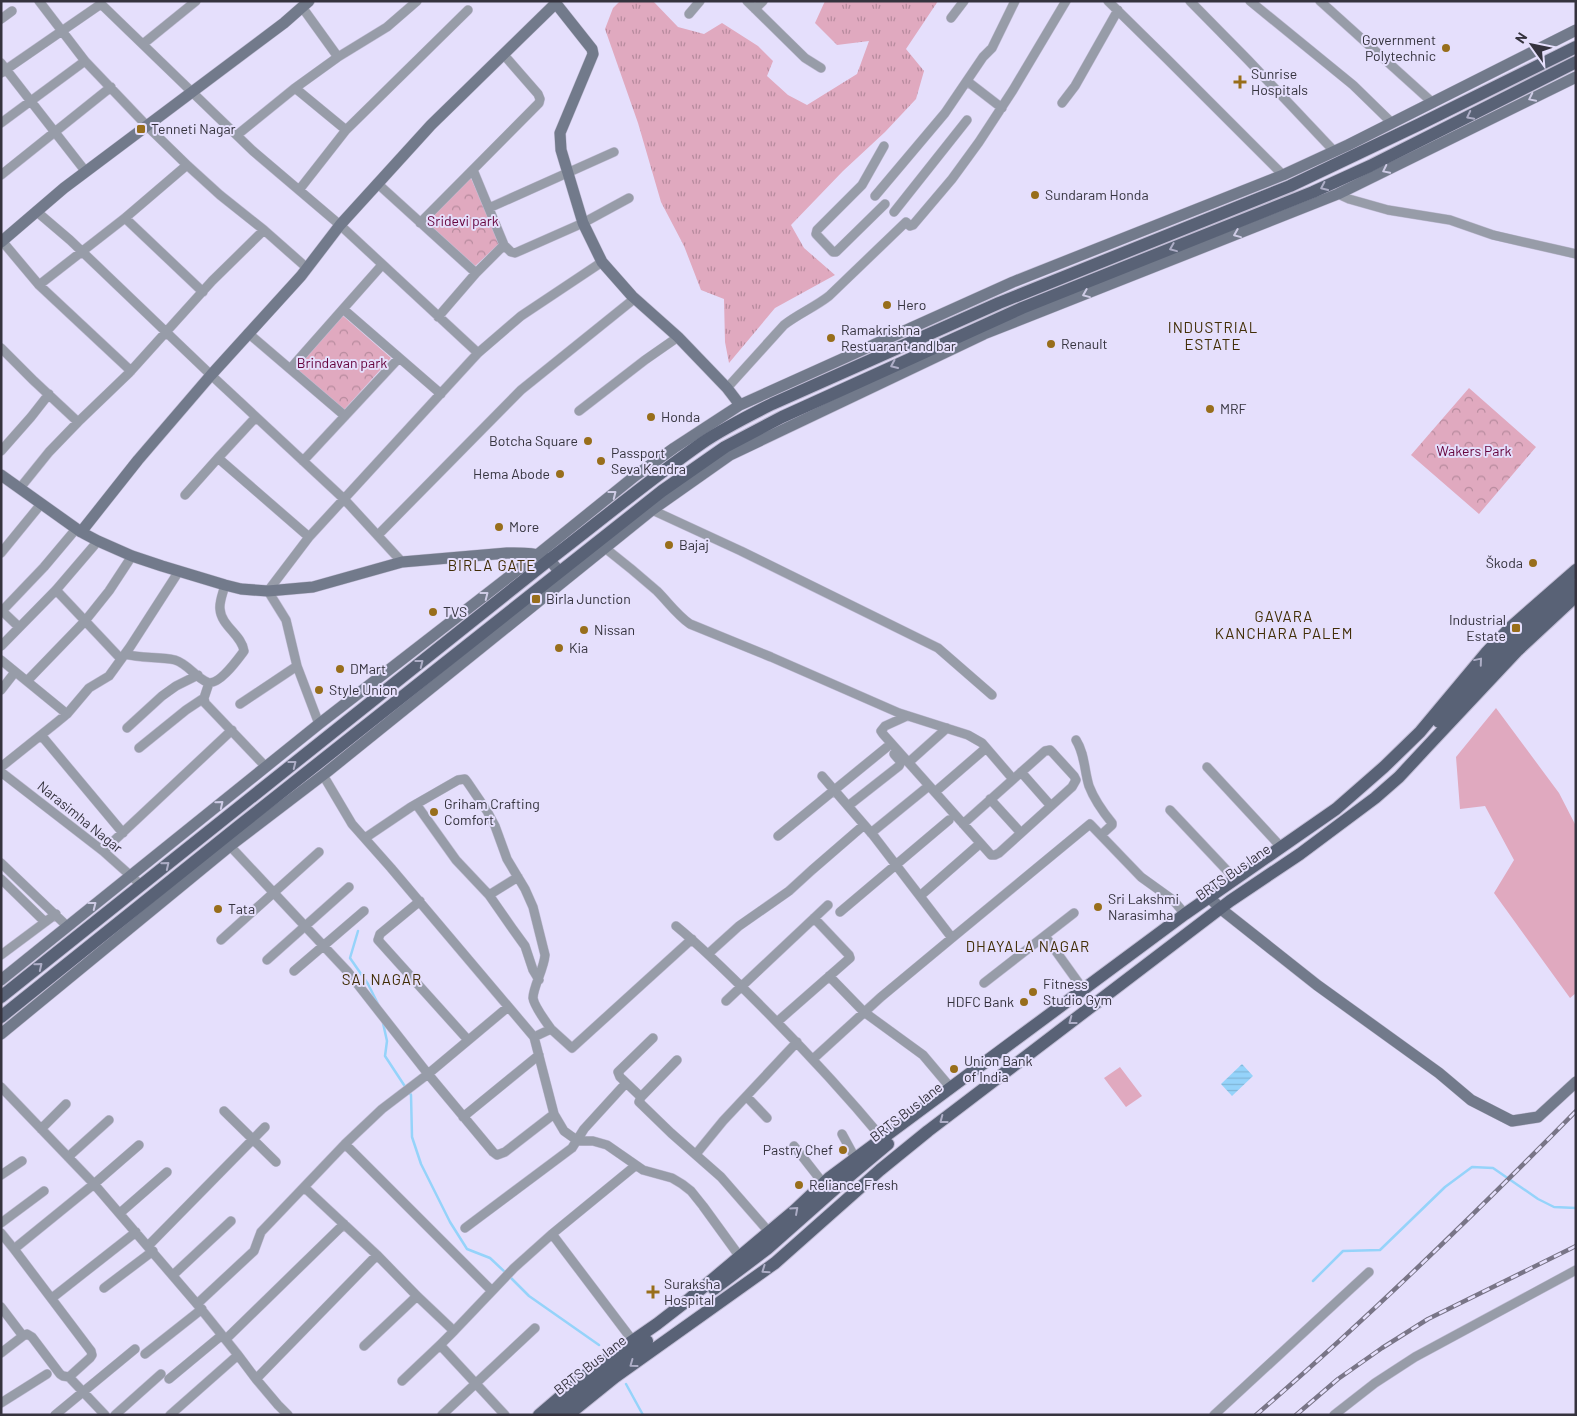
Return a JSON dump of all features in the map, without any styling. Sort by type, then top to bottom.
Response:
[{"type":"main road","points":[[1,997],[638,490],[703,443],[736,423],[772,404],[1015,296],[1290,186],[1576,47]]},
{"type":"main road","points":[[1,1017],[239,826],[562,576],[686,474],[725,447],[782,417],[1022,308],[1313,192],[1370,166],[1576,62]]},
{"type":"main road","points":[[539,1415],[595,1367],[688,1300],[769,1232],[823,1183],[855,1158],[1185,914],[1215,903],[1235,879],[1336,809],[1420,732],[1486,652],[1510,627],[1576,570]]},
{"type":"main road","name":"BRTS Bus lane","points":[[552,1415],[573,1396],[767,1249],[885,1146],[1215,903],[1331,822],[1397,766],[1471,685],[1521,634],[1576,584]]},
{"type":"main road","points":[[568,1415],[615,1377],[775,1263],[880,1170],[1215,903],[1349,818],[1381,792],[1425,750],[1518,650],[1576,596]]},
{"type":"street","points":[[39,1],[85,61],[147,126],[220,195],[307,268]]},
{"type":"street","points":[[143,44],[196,1]]},
{"type":"street","points":[[237,135],[295,88],[338,57],[387,27],[417,1]]},
{"type":"street","points":[[689,14],[700,1]]},
{"type":"street","points":[[747,1],[805,58],[821,68]]},
{"type":"street","points":[[755,9],[763,1]]},
{"type":"street","points":[[951,18],[964,1]]},
{"type":"street","points":[[875,196],[945,113],[997,40],[1015,1]]},
{"type":"street","points":[[862,185],[910,226],[913,225],[947,186],[979,142],[1002,108],[1066,1]]},
{"type":"street","points":[[1108,1],[1283,176]]},
{"type":"street","points":[[1190,1],[1334,151]]},
{"type":"street","points":[[1250,1],[1353,86],[1392,123]]},
{"type":"street","points":[[1320,1],[1433,103]]},
{"type":"street","points":[[19,627],[1,610],[79,531],[211,375],[307,268],[340,225],[431,125],[556,2],[592,48],[593,54],[560,133],[561,150],[583,223],[602,262],[634,299],[678,338],[728,388],[740,405]]},
{"type":"street","points":[[86,172],[31,101],[3,69],[102,3],[237,135],[340,225],[478,353]]},
{"type":"street","points":[[131,370],[39,285],[2,241],[36,210],[284,23],[306,4],[338,57]]},
{"type":"street","points":[[299,190],[346,130],[468,10]]},
{"type":"street","points":[[1062,102],[1075,86],[1118,10]]},
{"type":"street","points":[[1,19],[12,11]]},
{"type":"street","points":[[1,980],[319,724],[537,555],[635,476],[740,405],[1009,284],[1283,176],[1433,103],[1576,30]]},
{"type":"street","points":[[420,223],[539,103],[540,98],[538,94],[504,54]]},
{"type":"street","points":[[1,122],[85,61]]},
{"type":"street","points":[[1,1034],[230,846],[323,775],[562,576],[605,548],[652,510],[730,455],[984,334],[1338,194],[1576,76]]},
{"type":"street","points":[[967,81],[1002,108]]},
{"type":"street","points":[[1,175],[111,87]]},
{"type":"street","points":[[295,88],[346,130]]},
{"type":"street","points":[[894,212],[967,120]]},
{"type":"street","points":[[884,146],[862,185],[816,232],[817,236],[833,252],[838,251],[885,204]]},
{"type":"street","points":[[488,208],[614,152]]},
{"type":"street","points":[[39,285],[125,218],[187,165]]},
{"type":"street","points":[[473,170],[504,245],[511,252],[515,253],[583,223],[629,198]]},
{"type":"street","points":[[378,184],[476,273]]},
{"type":"street","points":[[1338,194],[1388,210],[1450,220],[1493,235],[1576,254]]},
{"type":"street","points":[[36,210],[344,499],[402,562]]},
{"type":"street","points":[[125,218],[203,292]]},
{"type":"street","points":[[728,388],[784,326],[829,296],[906,222]]},
{"type":"street","points":[[20,488],[49,452],[131,370],[203,292],[264,230]]},
{"type":"street","points":[[438,317],[476,273],[504,245]]},
{"type":"street","points":[[268,591],[309,537],[478,353],[521,316],[602,262]]},
{"type":"street","points":[[290,369],[382,265]]},
{"type":"street","points":[[378,535],[521,390],[634,299]]},
{"type":"street","points":[[343,308],[440,394]]},
{"type":"street","points":[[248,333],[345,416]]},
{"type":"street","points":[[579,411],[637,366],[678,338]]},
{"type":"street","points":[[1,348],[78,422]]},
{"type":"street","points":[[303,461],[399,358]]},
{"type":"street","points":[[1,451],[31,417],[48,394]]},
{"type":"street","points":[[185,495],[256,417]]},
{"type":"street","points":[[218,458],[309,537]]},
{"type":"street","points":[[1,474],[79,531],[98,541],[132,556],[241,589],[268,591],[313,587],[402,562],[507,553],[537,555],[549,560],[562,576]]},
{"type":"street","points":[[1,554],[41,504]]},
{"type":"street","points":[[652,510],[741,551],[938,648],[992,695]]},
{"type":"street","points":[[1,646],[56,590],[98,541]]},
{"type":"street","points":[[605,548],[637,573],[690,624],[907,716],[975,739],[986,748],[1013,779]]},
{"type":"street","points":[[27,681],[85,621],[109,591],[132,556]]},
{"type":"street","points":[[1,768],[67,714],[89,688],[109,676],[179,571]]},
{"type":"street","points":[[209,683],[214,682],[228,671],[244,651],[240,641],[221,615],[220,609],[225,585]]},
{"type":"street","points":[[56,590],[123,657],[173,660],[190,669],[209,683]]},
{"type":"street","points":[[268,591],[286,620],[297,666],[319,724]]},
{"type":"street","points":[[1,660],[67,714]]},
{"type":"street","points":[[240,704],[297,666]]},
{"type":"street","points":[[1,690],[15,672]]},
{"type":"street","points":[[127,728],[162,696],[176,686],[198,675]]},
{"type":"street","points":[[139,748],[204,698],[209,683]]},
{"type":"street","points":[[204,698],[208,707],[266,767]]},
{"type":"street","points":[[907,716],[884,726],[881,731],[909,762],[963,824],[990,854],[995,855],[999,853],[1072,787],[1076,780],[1054,753],[1050,750],[1045,751],[963,824]]},
{"type":"street","points":[[909,762],[947,728]]},
{"type":"street","points":[[103,851],[232,730]]},
{"type":"street","points":[[41,735],[123,833]]},
{"type":"street","points":[[848,806],[900,764],[900,761],[877,735]]},
{"type":"street","points":[[1076,740],[1081,748],[1091,790],[1112,823],[1112,826],[1101,835]]},
{"type":"street","points":[[778,836],[887,747]]},
{"type":"street","points":[[935,792],[986,748]]},
{"type":"street","points":[[1207,767],[1282,848]]},
{"type":"street","name":"Narasimha Nagar","points":[[1,772],[103,851],[141,885]]},
{"type":"street","points":[[1021,772],[1051,806]]},
{"type":"street","points":[[323,775],[352,824],[420,901],[534,1037],[554,1114],[564,1131],[578,1142],[593,1141],[607,1145],[635,1166],[672,1178],[692,1191],[740,1257]]},
{"type":"street","points":[[822,776],[896,864],[952,938]]},
{"type":"street","points":[[365,838],[416,804],[458,780],[465,780],[487,811],[495,826],[505,854],[533,907],[545,955],[533,997],[535,1003],[551,1029],[572,1048],[692,938]]},
{"type":"street","points":[[871,833],[925,789]]},
{"type":"street","points":[[990,799],[1020,833]]},
{"type":"street","points":[[416,804],[456,860],[489,895],[525,946],[533,970],[539,980]]},
{"type":"street","points":[[1170,810],[1235,879]]},
{"type":"street","points":[[840,912],[949,820]]},
{"type":"street","points":[[708,954],[739,926],[784,895],[864,825]]},
{"type":"street","points":[[813,1059],[864,1012],[1088,826],[1092,825],[1141,877],[1173,900],[1185,914]]},
{"type":"street","points":[[230,846],[348,972],[428,1074],[493,1152],[497,1155],[505,1152],[554,1114]]},
{"type":"street","points":[[920,896],[976,847]]},
{"type":"street","points":[[221,940],[319,852]]},
{"type":"street","points":[[1,864],[67,926]]},
{"type":"street","points":[[489,895],[518,877]]},
{"type":"street","points":[[1,879],[45,922]]},
{"type":"street","points":[[267,960],[348,888]]},
{"type":"street","points":[[420,901],[380,934],[378,940],[468,1040]]},
{"type":"street","points":[[1215,903],[1317,985],[1439,1073],[1471,1100],[1512,1121],[1538,1117],[1576,1082]]},
{"type":"street","points":[[726,1001],[828,905]]},
{"type":"street","points":[[294,971],[364,911]]},
{"type":"street","points":[[984,983],[1074,913]]},
{"type":"street","points":[[1,955],[56,914]]},
{"type":"street","points":[[777,1022],[848,960],[849,955],[814,918]]},
{"type":"street","points":[[676,926],[692,938],[797,1042],[838,1085],[882,1138]]},
{"type":"street","points":[[1045,936],[1082,989]]},
{"type":"street","points":[[829,976],[864,1012],[917,1049],[950,1087]]},
{"type":"street","points":[[145,1354],[199,1306],[254,1250],[261,1232],[345,1144],[382,1109],[428,1074],[508,1006]]},
{"type":"street","points":[[534,1037],[551,1029]]},
{"type":"street","points":[[641,1097],[620,1077],[618,1072],[653,1038]]},
{"type":"street","points":[[696,1154],[797,1042]]},
{"type":"street","points":[[463,1117],[539,1056]]},
{"type":"street","points":[[677,1060],[641,1097],[639,1100],[641,1105],[721,1176],[769,1232]]},
{"type":"street","points":[[465,1228],[572,1148],[578,1142],[584,1129],[626,1082]]},
{"type":"street","points":[[1,1087],[120,1213],[199,1306],[278,1406],[288,1415]]},
{"type":"street","points":[[747,1097],[767,1118]]},
{"type":"street","points":[[41,1129],[66,1104]]},
{"type":"street","points":[[224,1111],[276,1162]]},
{"type":"street","points":[[68,1158],[109,1120]]},
{"type":"street","points":[[104,1288],[150,1249],[265,1127]]},
{"type":"street","points":[[842,1134],[855,1158]]},
{"type":"street","points":[[345,1144],[492,1291]]},
{"type":"street","points":[[14,1249],[140,1145]]},
{"type":"street","points":[[794,1146],[823,1183]]},
{"type":"street","points":[[1,1175],[22,1161]]},
{"type":"street","points":[[402,1380],[454,1331],[502,1279],[552,1234],[635,1166]]},
{"type":"street","points":[[120,1213],[167,1172]]},
{"type":"street","points":[[304,1187],[377,1255],[454,1331]]},
{"type":"street","points":[[1,1223],[44,1191]]},
{"type":"street","points":[[173,1276],[232,1221]]},
{"type":"street","points":[[169,1379],[224,1337],[344,1224]]},
{"type":"street","points":[[52,1298],[136,1232]]},
{"type":"street","points":[[1,1233],[91,1351],[92,1355],[90,1358],[69,1377]]},
{"type":"street","points":[[552,1234],[633,1341]]},
{"type":"street","points":[[256,1379],[377,1255]]},
{"type":"street","points":[[1334,1415],[1375,1383],[1415,1357],[1576,1270]]},
{"type":"street","points":[[1214,1415],[1369,1272]]},
{"type":"street","points":[[364,1346],[417,1296]]},
{"type":"street","points":[[1,1307],[23,1336]]},
{"type":"street","points":[[442,1415],[535,1328]]},
{"type":"street","points":[[1,1353],[27,1334],[32,1337],[60,1374],[66,1378],[69,1377],[105,1415]]},
{"type":"street","points":[[440,1345],[505,1415]]},
{"type":"street","points":[[55,1415],[135,1350]]},
{"type":"street","points":[[170,1415],[238,1355]]},
{"type":"street","points":[[1,1403],[47,1374]]},
{"type":"street","points":[[114,1415],[161,1374]]},
{"type":"green space","points":[[620,1],[653,1],[678,27],[704,34],[722,23],[758,46],[773,61],[767,76],[788,95],[807,105],[857,74],[869,41],[837,45],[815,23],[825,1],[938,1],[906,49],[924,71],[916,99],[791,225],[804,248],[835,275],[775,308],[729,363],[725,342],[724,299],[701,290],[684,246],[661,202],[638,123],[605,29],[613,8]]},
{"type":"green space","name":"Sridevi park","points":[[470,176],[500,243],[474,267],[425,223]]},
{"type":"green space","name":"Brindavan park","points":[[342,315],[391,358],[342,412],[294,369]]},
{"type":"green space","name":"Wakers Park","points":[[1469,388],[1536,447],[1479,514],[1411,455]]},
{"type":"green space","points":[[1496,708],[1559,793],[1576,826],[1576,993],[1570,998],[1494,893],[1514,860],[1485,806],[1460,809],[1456,757]]},
{"type":"green space","points":[[1120,1067],[1142,1096],[1126,1107],[1104,1078]]},
{"type":"water","points":[[1242,1064],[1253,1076],[1232,1096],[1221,1084]]},
{"type":"waterway","points":[[358,931],[350,958],[368,984],[380,1008]]},
{"type":"waterway","points":[[383,1023],[387,1041],[385,1056],[406,1088]]},
{"type":"waterway","points":[[409,1092],[411,1095],[412,1137],[421,1164],[450,1222],[467,1249],[490,1258],[506,1273]]},
{"type":"waterway","points":[[1313,1281],[1343,1251],[1380,1250],[1445,1187],[1472,1167],[1493,1168],[1538,1199],[1554,1207],[1576,1208]]},
{"type":"waterway","points":[[510,1277],[529,1296],[599,1345]]},
{"type":"waterway","points":[[626,1384],[643,1415]]},
{"type":"railway","points":[[1256,1415],[1419,1266],[1576,1111]]},
{"type":"railway","points":[[1296,1415],[1338,1379],[1428,1319],[1576,1246]]},
{"type":"place","name":"Government Polytechnic","points":[[1446,48]]},
{"type":"place","name":"Sunrise Hospitals","points":[[1240,82]]},
{"type":"place","name":"Tenneti Nagar","points":[[141,129]]},
{"type":"place","name":"Sundaram Honda","points":[[1035,195]]},
{"type":"place","name":"Hero","points":[[887,305]]},
{"type":"place","name":"Ramakrishna Restuarant and bar","points":[[831,338]]},
{"type":"place","name":"Renault","points":[[1051,344]]},
{"type":"place","name":"MRF","points":[[1210,409]]},
{"type":"place","name":"Honda","points":[[651,417]]},
{"type":"place","name":"Botcha Square","points":[[588,441]]},
{"type":"place","name":"Passport Seva Kendra","points":[[601,461]]},
{"type":"place","name":"Hema Abode","points":[[560,474]]},
{"type":"place","name":"More","points":[[499,527]]},
{"type":"place","name":"Bajaj","points":[[669,545]]},
{"type":"place","name":"Škoda","points":[[1533,563]]},
{"type":"place","name":"Birla Junction","points":[[536,599]]},
{"type":"place","name":"TVS","points":[[433,612]]},
{"type":"place","name":"Industrial Estate","points":[[1516,628]]},
{"type":"place","name":"Nissan","points":[[584,630]]},
{"type":"place","name":"Kia","points":[[559,648]]},
{"type":"place","name":"DMart","points":[[340,669]]},
{"type":"place","name":"Style Union","points":[[319,690]]},
{"type":"place","name":"Griham Crafting Comfort","points":[[434,812]]},
{"type":"place","name":"Sri Lakshmi Narasimha","points":[[1098,907]]},
{"type":"place","name":"Tata","points":[[218,909]]},
{"type":"place","name":"Fitness Studio Gym","points":[[1033,992]]},
{"type":"place","name":"HDFC Bank","points":[[1024,1002]]},
{"type":"place","name":"Union Bank of India","points":[[954,1069]]},
{"type":"place","name":"Pastry Chef","points":[[843,1150]]},
{"type":"place","name":"Reliance Fresh","points":[[799,1185]]},
{"type":"place","name":"Suraksha Hospital","points":[[653,1292]]},
{"type":"district","name":"INDUSTRIAL ESTATE","points":[[1213,336]]},
{"type":"district","name":"BIRLA GATE","points":[[492,566]]},
{"type":"district","name":"GAVARA KANCHARA PALEM","points":[[1284,626]]},
{"type":"district","name":"DHAYALA NAGAR","points":[[1028,947]]},
{"type":"district","name":"SAI NAGAR","points":[[382,980]]}]
